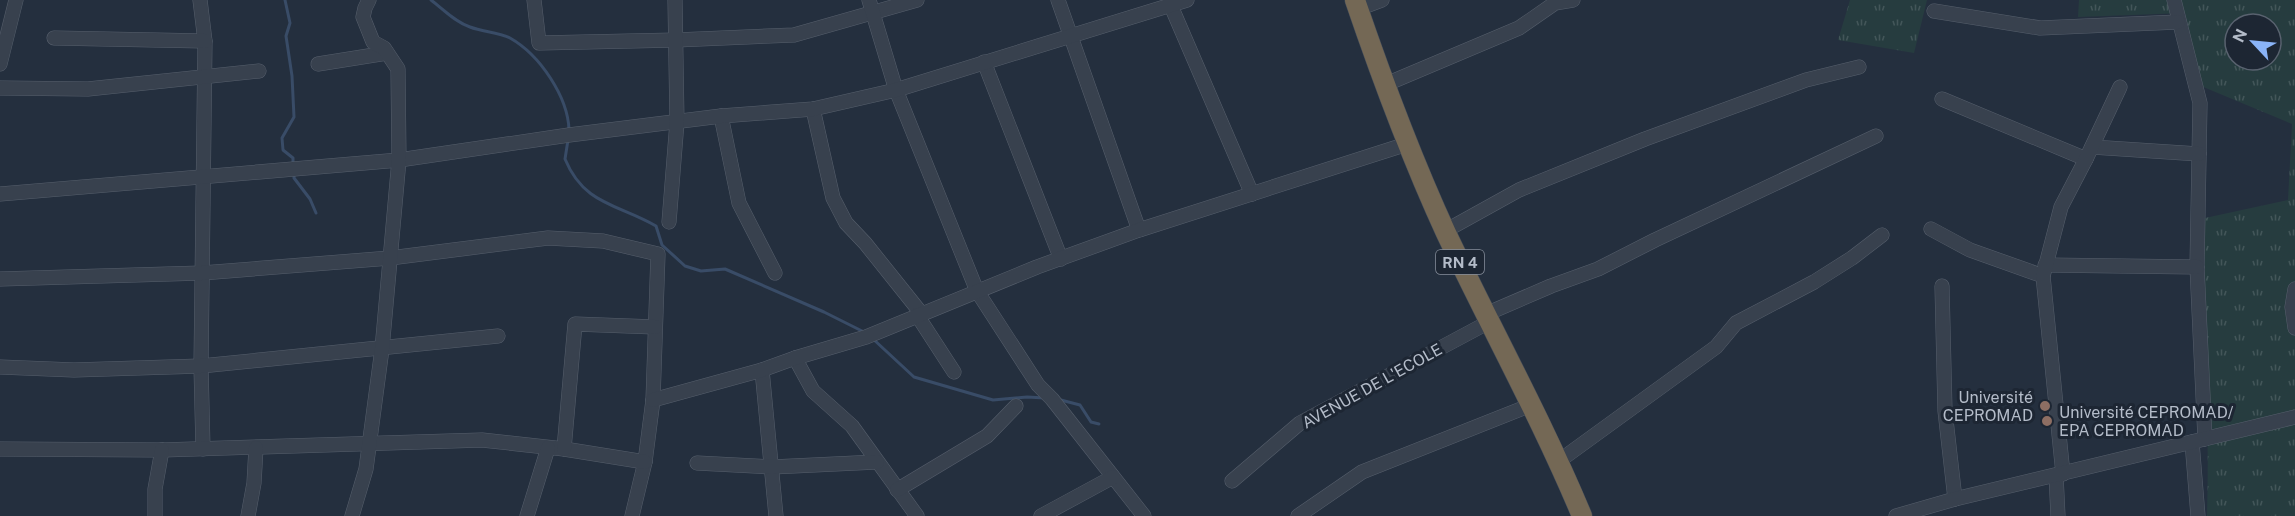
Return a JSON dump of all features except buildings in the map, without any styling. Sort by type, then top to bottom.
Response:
[{"type":"highway","name":"RN 4","points":[[1357,4],[1384,85],[1445,231],[1559,461],[1582,516]]},
{"type":"street","points":[[0,64],[16,0]]},
{"type":"street","points":[[200,0],[205,41],[201,366],[203,449]]},
{"type":"street","points":[[356,515],[366,470],[382,349],[399,160],[398,69],[387,53],[374,42],[363,17],[369,0]]},
{"type":"street","points":[[534,0],[539,43],[794,35],[871,6],[916,0]]},
{"type":"street","points":[[669,222],[677,122],[675,0]]},
{"type":"street","points":[[1058,0],[1139,230]]},
{"type":"street","points":[[0,195],[399,160],[569,135],[722,116],[813,109],[896,90],[1187,0]]},
{"type":"street","points":[[1357,4],[1382,0]]},
{"type":"street","points":[[1384,85],[1520,28],[1555,3],[1573,0]]},
{"type":"street","points":[[2174,0],[2200,103],[2197,267],[2198,516]]},
{"type":"street","points":[[871,6],[896,90],[977,291],[1038,386],[1052,399],[1144,516]]},
{"type":"street","points":[[1171,6],[1252,194]]},
{"type":"street","points":[[1934,11],[2040,28],[2178,22]]},
{"type":"street","points":[[54,38],[205,41]]},
{"type":"street","points":[[318,64],[387,53]]},
{"type":"street","points":[[984,62],[1061,259]]},
{"type":"street","points":[[1445,231],[1519,190],[1645,139],[1806,80],[1859,66]]},
{"type":"street","points":[[0,88],[88,89],[259,71]]},
{"type":"street","points":[[2058,516],[2059,475],[2044,271],[2061,207],[2120,87]]},
{"type":"street","points":[[1942,99],[2089,153],[2199,154]]},
{"type":"street","points":[[813,109],[833,198],[846,223],[866,243],[919,314],[954,372]]},
{"type":"street","points":[[722,116],[740,203],[775,273]]},
{"type":"street","name":"AVENUE DE L'ECOLE","points":[[1232,481],[1300,423],[1488,318],[1551,286],[1598,269],[1876,136]]},
{"type":"street","points":[[653,400],[762,370],[866,337],[1037,267],[1139,230],[1407,144]]},
{"type":"street","points":[[1931,229],[1970,250],[2044,271],[2197,267]]},
{"type":"street","points":[[1559,461],[1716,347],[1736,323],[1814,282],[1852,258],[1882,235]]},
{"type":"street","points":[[0,279],[202,273],[390,258],[548,238],[603,241],[658,254],[653,400],[645,462],[632,516]]},
{"type":"street","points":[[1942,286],[1945,411],[1955,499]]},
{"type":"street","points":[[2295,289],[2292,307],[2295,328]]},
{"type":"street","points":[[564,449],[575,324],[655,327]]},
{"type":"street","points":[[0,367],[74,370],[201,366],[498,336]]},
{"type":"street","points":[[795,358],[813,391],[852,426],[917,516]]},
{"type":"street","points":[[762,370],[776,516]]},
{"type":"street","points":[[1298,516],[1362,472],[1531,405]]},
{"type":"street","points":[[897,490],[987,436],[1016,406]]},
{"type":"street","points":[[1896,516],[1955,499],[2295,417]]},
{"type":"street","points":[[0,449],[162,450],[482,440],[564,449],[645,462]]},
{"type":"street","points":[[248,516],[254,483],[256,447]]},
{"type":"street","points":[[527,516],[548,448]]},
{"type":"street","points":[[155,516],[155,489],[162,450]]},
{"type":"street","points":[[697,463],[772,467],[876,462]]},
{"type":"street","points":[[1041,516],[1113,477]]},
{"type":"green space","points":[[1850,0],[1927,0],[1914,53],[1838,40]]},
{"type":"green space","points":[[2079,0],[2295,0],[2295,516],[2207,516],[2205,218],[2288,200],[2292,124],[2201,86],[2185,13],[2078,17]]},
{"type":"waterway","points":[[285,0],[290,23],[286,36],[292,76],[294,117],[282,138],[283,150],[293,158],[293,166]]},
{"type":"waterway","points":[[431,0],[459,22],[475,29],[510,38],[532,55],[558,91],[564,104],[569,130]]},
{"type":"waterway","points":[[568,140],[565,159],[582,186],[603,202],[656,226],[662,245],[685,266],[701,271],[725,269],[864,332]]},
{"type":"waterway","points":[[294,173],[294,178],[310,199],[316,213]]},
{"type":"waterway","points":[[872,338],[914,377],[993,400],[1045,398]]},
{"type":"waterway","points":[[1057,399],[1080,405],[1091,422],[1099,424]]},
{"type":"place","name":"Université CEPROMAD","points":[[2045,406]]},
{"type":"place","name":"Université CEPROMAD/ EPA CEPROMAD","points":[[2047,421]]}]
